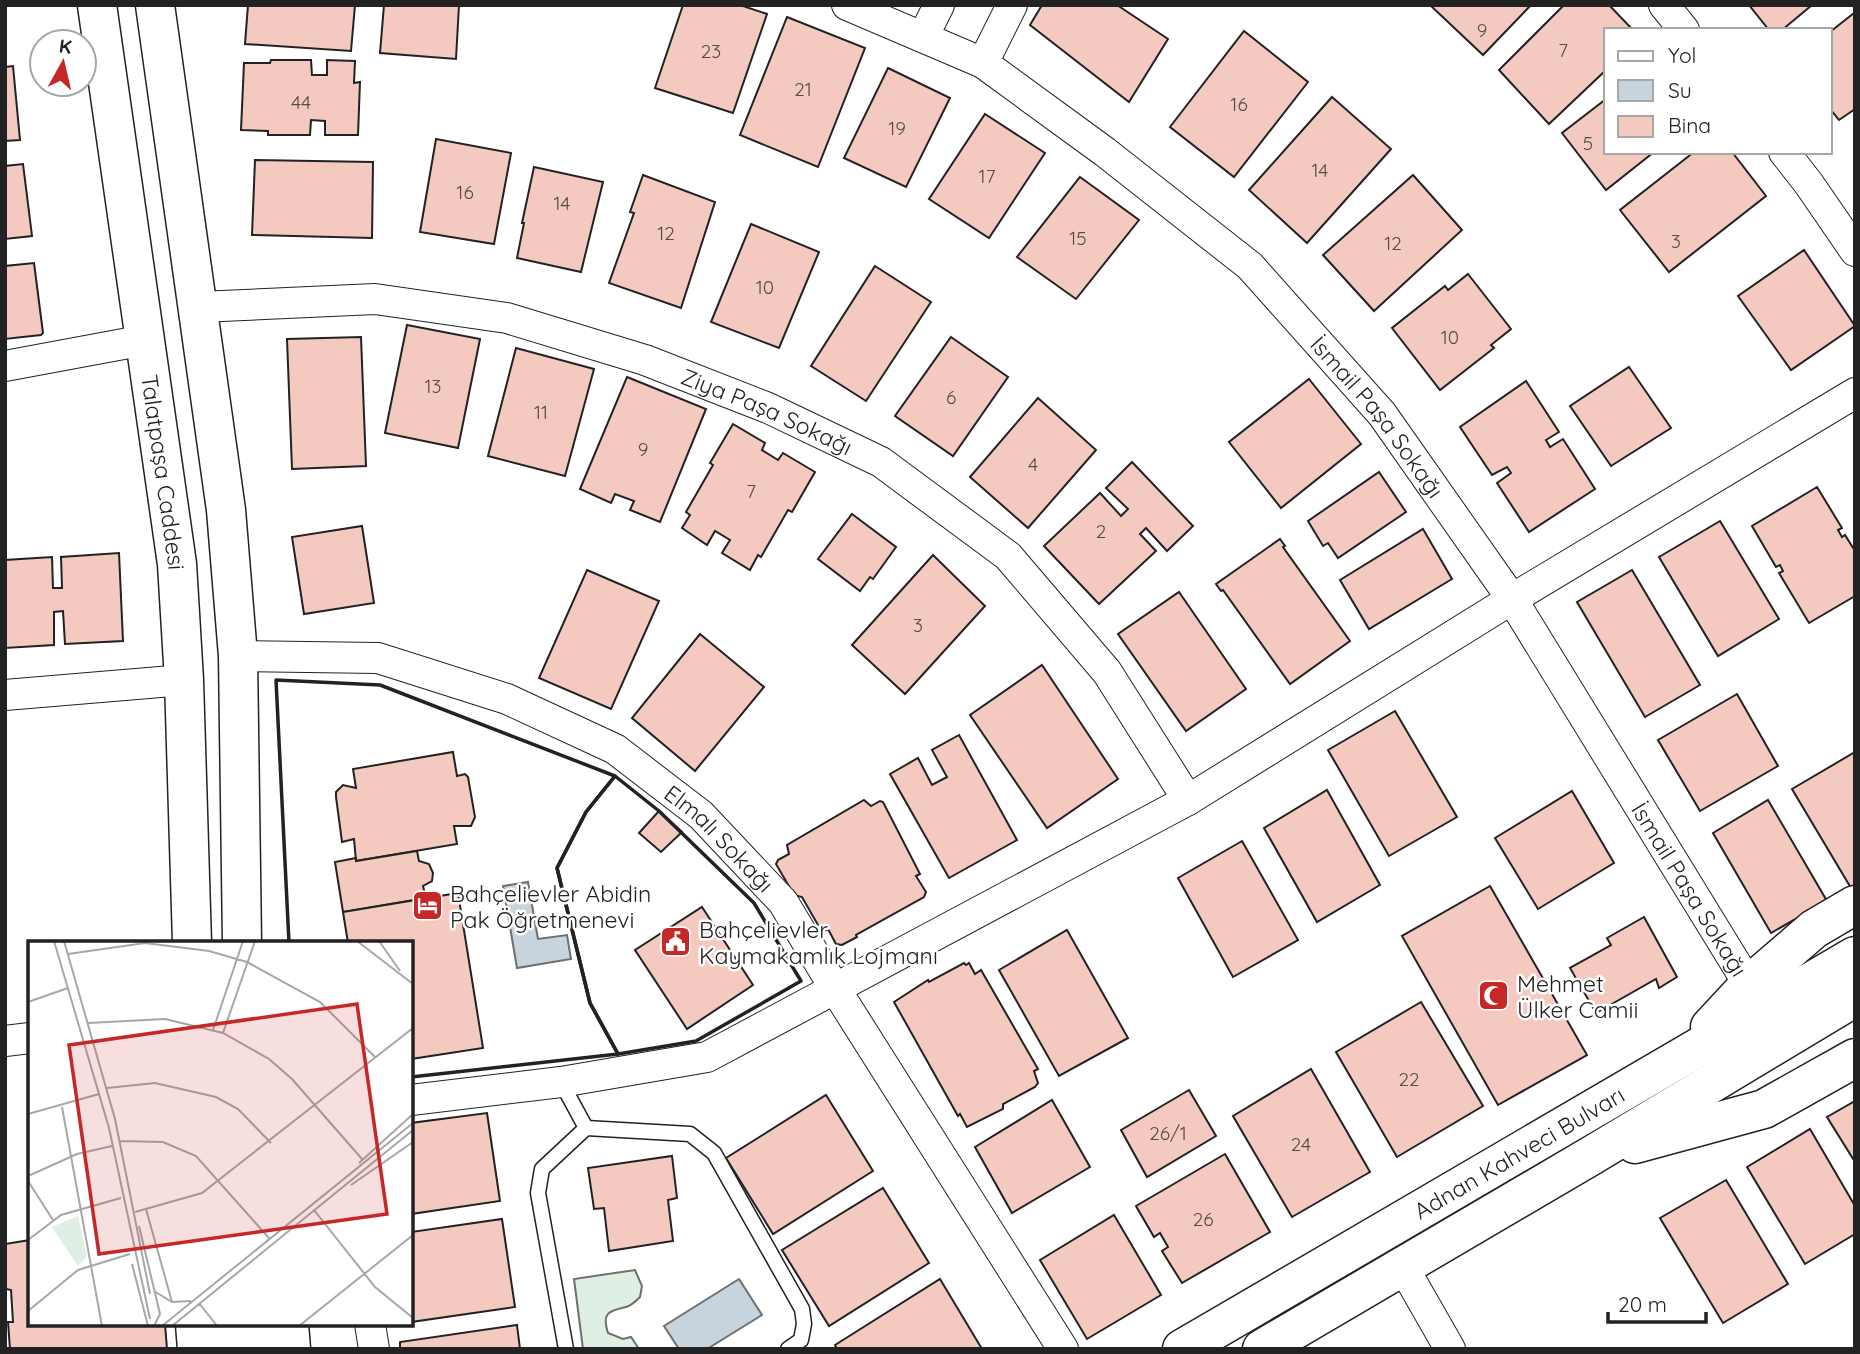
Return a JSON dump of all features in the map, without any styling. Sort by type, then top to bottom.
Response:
[{"type":"main road","name":"Talatpaşa Caddesi","points":[[97,5],[177,564],[184,680],[192,941]]},
{"type":"main road","points":[[155,5],[226,510],[238,656],[242,941]]},
{"type":"main road","points":[[1682,1058],[1749,985],[1814,929],[1855,905]]},
{"type":"main road","name":"Adnan Kahveci Bulvarı","points":[[1182,1349],[1855,956]]},
{"type":"main road","name":"Adnan Kahveci Bulvarı","points":[[1262,1349],[1590,1157],[1855,997]]},
{"type":"main road","points":[[1590,1157],[1764,1109],[1855,1058]]},
{"type":"main road","points":[[195,1326],[197,1349]]},
{"type":"main road","points":[[224,1326],[226,1349]]},
{"type":"main road","points":[[257,1326],[259,1349]]},
{"type":"main road","points":[[289,1326],[291,1349]]},
{"type":"street","name":"İsmail Paşa Sokağı","points":[[846,5],[983,63],[1105,152],[1250,266],[1382,414],[1512,599],[1749,985]]},
{"type":"street","points":[[923,37],[939,5]]},
{"type":"street","points":[[983,63],[1012,5]]},
{"type":"street","points":[[1664,5],[1682,28]]},
{"type":"street","points":[[1786,154],[1855,251]]},
{"type":"street","name":"Ziya Paşa Sokağı","points":[[199,307],[375,299],[508,318],[645,360],[768,408],[881,461],[1008,556],[1107,672],[1188,800]]},
{"type":"street","points":[[5,366],[145,340]]},
{"type":"street","points":[[413,1100],[561,1082],[707,1057],[1188,800],[1512,599],[1855,393]]},
{"type":"street","name":"Elmalı Sokağı","points":[[238,656],[378,658],[507,699],[615,749],[701,815],[783,902],[834,988],[1063,1349]]},
{"type":"street","points":[[5,695],[184,680]]},
{"type":"street","points":[[5,1041],[28,1038]]},
{"type":"street","points":[[1402,1265],[1450,1349]]},
{"type":"street","points":[[370,1326],[374,1349]]},
{"type":"lane","points":[[561,1082],[586,1128]]},
{"type":"lane","points":[[566,1349],[538,1193],[542,1169],[586,1128],[690,1134],[714,1153],[802,1309],[804,1324],[801,1340],[788,1349]]},
{"type":"green space","points":[[635,1270],[642,1286],[640,1297],[630,1306],[611,1311],[606,1317],[606,1326],[608,1333],[623,1339],[631,1337],[639,1349],[583,1349],[574,1279]]},
{"type":"water","points":[[528,882],[538,939],[567,935],[571,959],[517,968],[503,886]]},
{"type":"water","points":[[739,1279],[762,1315],[707,1349],[679,1349],[664,1326]]},
{"type":"building","points":[[248,5],[355,5],[351,51],[245,44]]},
{"type":"building","points":[[384,5],[459,5],[456,59],[380,53]]},
{"type":"building","points":[[683,5],[740,5],[767,14],[733,113],[655,88]]},
{"type":"building","points":[[1042,5],[1117,5],[1168,39],[1129,102],[1030,25]]},
{"type":"building","points":[[1430,5],[1531,5],[1483,55]]},
{"type":"building","points":[[1564,5],[1609,5],[1631,28],[1604,28],[1604,72],[1549,124],[1499,70]]},
{"type":"building","points":[[1749,5],[1812,5],[1784,28],[1767,28]]},
{"type":"building","points":[[1854,13],[1855,109],[1839,120],[1832,111],[1832,30]]},
{"type":"building","points":[[787,17],[865,48],[818,167],[740,135]]},
{"type":"building","points":[[1244,31],[1308,82],[1234,177],[1170,127]]},
{"type":"building","points":[[271,60],[311,60],[312,75],[327,75],[327,60],[355,61],[354,83],[360,82],[358,135],[325,135],[325,121],[311,120],[310,135],[268,135],[268,131],[241,130],[244,63],[270,63]]},
{"type":"building","points":[[13,66],[20,140],[5,141],[5,67]]},
{"type":"building","points":[[888,68],[950,98],[906,187],[844,158]]},
{"type":"building","points":[[1332,97],[1391,149],[1307,243],[1249,190]]},
{"type":"building","points":[[1604,101],[1604,154],[1651,154],[1606,190],[1562,133]]},
{"type":"building","points":[[985,114],[1045,153],[989,238],[929,199]]},
{"type":"building","points":[[436,139],[511,153],[494,244],[420,232]]},
{"type":"building","points":[[1691,154],[1734,154],[1766,196],[1669,272],[1620,210]]},
{"type":"building","points":[[255,160],[373,162],[372,238],[252,235]]},
{"type":"building","points":[[23,164],[32,236],[5,239],[5,166]]},
{"type":"building","points":[[534,167],[603,182],[581,272],[517,258]]},
{"type":"building","points":[[643,175],[715,202],[681,308],[609,283],[634,213],[630,212]]},
{"type":"building","points":[[1413,175],[1462,230],[1374,311],[1323,255]]},
{"type":"building","points":[[1080,177],[1139,220],[1076,299],[1017,257]]},
{"type":"building","points":[[751,224],[819,252],[779,348],[711,322]]},
{"type":"building","points":[[1804,250],[1855,326],[1791,370],[1738,296]]},
{"type":"building","points":[[34,263],[43,333],[5,339],[5,266]]},
{"type":"building","points":[[875,266],[931,302],[866,401],[811,366]]},
{"type":"building","points":[[1468,274],[1511,329],[1491,345],[1494,348],[1440,390],[1392,328],[1445,286],[1448,290]]},
{"type":"building","points":[[407,325],[480,339],[458,448],[385,433]]},
{"type":"building","points":[[361,337],[366,466],[292,469],[287,339]]},
{"type":"building","points":[[951,337],[1008,377],[953,456],[895,416]]},
{"type":"building","points":[[516,348],[594,369],[565,476],[488,456]]},
{"type":"building","points":[[1629,367],[1671,428],[1611,466],[1570,406]]},
{"type":"building","points":[[627,377],[706,409],[660,522],[630,510],[634,501],[615,494],[611,503],[580,489]]},
{"type":"building","points":[[1309,379],[1361,444],[1281,508],[1229,442]]},
{"type":"building","points":[[1526,381],[1559,432],[1546,440],[1550,447],[1563,439],[1595,489],[1529,532],[1497,483],[1511,473],[1507,467],[1492,475],[1460,427]]},
{"type":"building","points":[[1038,398],[1096,450],[1028,528],[970,477]]},
{"type":"building","points":[[733,424],[765,443],[762,450],[778,460],[783,453],[815,472],[792,512],[788,510],[761,557],[758,555],[750,570],[722,553],[730,540],[715,531],[707,545],[682,528],[690,515],[686,512],[713,465],[710,463]]},
{"type":"building","points":[[1132,462],[1193,526],[1167,551],[1146,528],[1140,534],[1156,551],[1099,604],[1044,546],[1100,493],[1121,516],[1128,509],[1106,488]]},
{"type":"building","points":[[1379,472],[1406,512],[1338,558],[1328,543],[1323,546],[1308,521]]},
{"type":"building","points":[[1817,487],[1842,528],[1838,530],[1842,537],[1845,535],[1855,551],[1855,596],[1809,623],[1779,573],[1783,571],[1780,565],[1776,567],[1752,526]]},
{"type":"building","points":[[852,514],[896,547],[873,579],[870,577],[860,591],[818,559]]},
{"type":"building","points":[[1720,521],[1779,619],[1718,656],[1659,557]]},
{"type":"building","points":[[362,526],[374,603],[304,614],[292,537]]},
{"type":"building","points":[[1423,529],[1452,579],[1369,629],[1340,580]]},
{"type":"building","points":[[1280,539],[1350,641],[1290,684],[1216,584]]},
{"type":"building","points":[[119,553],[123,641],[65,644],[63,611],[54,612],[54,645],[5,648],[5,560],[52,557],[53,588],[62,588],[61,557]]},
{"type":"building","points":[[933,555],[985,606],[905,694],[852,645]]},
{"type":"building","points":[[587,570],[659,601],[611,709],[539,678]]},
{"type":"building","points":[[1632,570],[1700,685],[1645,717],[1577,602]]},
{"type":"building","points":[[1179,592],[1246,689],[1186,731],[1118,634]]},
{"type":"building","points":[[700,634],[764,687],[695,771],[632,718]]},
{"type":"building","points":[[1042,665],[1118,779],[1047,828],[970,715]]},
{"type":"building","points":[[1737,694],[1778,766],[1700,811],[1658,740]]},
{"type":"building","points":[[1395,711],[1457,817],[1389,856],[1328,750]]},
{"type":"building","points":[[959,735],[1017,840],[949,878],[890,774],[918,758],[932,785],[947,777],[932,750]]},
{"type":"building","points":[[453,752],[457,776],[465,774],[468,777],[475,817],[471,826],[454,826],[457,844],[356,861],[354,839],[342,842],[336,797],[336,792],[343,785],[356,788],[353,769]]},
{"type":"building","points":[[1855,752],[1855,885],[1851,888],[1792,789]]},
{"type":"building","points":[[1327,790],[1380,885],[1317,922],[1264,828]]},
{"type":"building","points":[[1572,791],[1614,863],[1538,909],[1495,838]]},
{"type":"building","points":[[864,800],[871,806],[883,802],[920,874],[916,876],[926,892],[924,897],[856,935],[857,937],[842,945],[836,944],[828,929],[822,932],[802,897],[794,895],[776,864],[789,854],[787,845]]},
{"type":"building","points":[[1768,800],[1827,901],[1771,933],[1713,833]]},
{"type":"building","points":[[659,811],[682,832],[661,852],[639,833]]},
{"type":"building","points":[[1242,841],[1298,940],[1233,977],[1178,878]]},
{"type":"building","points":[[417,851],[419,861],[429,864],[433,873],[432,881],[423,886],[426,898],[343,912],[335,862]]},
{"type":"building","name":"Mehmet Ülker Camii","points":[[1490,886],[1587,1055],[1498,1105],[1402,936]]},
{"type":"building","points":[[458,893],[483,1048],[413,1059],[413,941],[348,941],[343,912]]},
{"type":"building","name":"Bahçelievler Kaymakamlık Lojmanı","points":[[702,907],[753,985],[687,1029],[635,950]]},
{"type":"building","points":[[1644,917],[1677,977],[1659,988],[1656,979],[1596,1013],[1570,968],[1611,945],[1607,938]]},
{"type":"building","points":[[1067,930],[1128,1038],[1059,1076],[999,970]]},
{"type":"building","points":[[964,963],[969,963],[975,974],[981,970],[1038,1069],[1034,1071],[1038,1083],[1035,1087],[1003,1104],[1003,1109],[967,1127],[960,1114],[958,1116],[894,1002],[928,980],[929,982]]},
{"type":"building","points":[[1421,1002],[1483,1106],[1397,1157],[1336,1052]]},
{"type":"building","points":[[1311,1069],[1370,1172],[1292,1217],[1233,1116]]},
{"type":"building","points":[[1189,1090],[1216,1136],[1147,1177],[1121,1130]]},
{"type":"building","points":[[826,1095],[873,1171],[773,1234],[726,1158]]},
{"type":"building","points":[[1052,1100],[1090,1167],[1012,1213],[975,1147]]},
{"type":"building","points":[[1855,1101],[1855,1162],[1827,1117]]},
{"type":"building","points":[[487,1113],[500,1201],[413,1214],[413,1123]]},
{"type":"building","points":[[1810,1129],[1855,1206],[1855,1234],[1805,1264],[1747,1167]]},
{"type":"building","points":[[1225,1154],[1270,1232],[1182,1283],[1162,1251],[1168,1247],[1160,1233],[1154,1237],[1136,1206]]},
{"type":"building","points":[[672,1156],[677,1198],[668,1200],[673,1241],[609,1251],[604,1208],[594,1209],[588,1168]]},
{"type":"building","points":[[1726,1180],[1788,1284],[1723,1323],[1660,1218]]},
{"type":"building","points":[[883,1188],[929,1263],[829,1326],[782,1250]]},
{"type":"building","points":[[1114,1215],[1161,1295],[1087,1339],[1040,1260]]},
{"type":"building","points":[[502,1219],[515,1307],[413,1322],[413,1232]]},
{"type":"building","points":[[28,1240],[28,1326],[165,1326],[167,1349],[10,1349],[8,1322],[13,1322],[11,1290],[6,1289],[5,1244]]},
{"type":"building","points":[[940,1279],[982,1349],[837,1349],[835,1345]]},
{"type":"building","points":[[517,1325],[520,1349],[400,1349],[400,1342]]},
{"type":"wall","points":[[289,941],[276,680],[380,685],[615,776],[586,812],[557,868],[590,1003],[618,1054],[413,1077]]},
{"type":"wall","points":[[615,776],[659,811],[754,903],[801,981],[696,1041],[618,1054],[590,1003],[557,868],[586,812],[615,776]]},
{"type":"place","name":"Bahçelievler Abidin Pak Öğretmenevi","points":[[427,906]]},
{"type":"place","name":"Bahçelievler Kaymakamlık Lojmanı","points":[[676,942]]},
{"type":"place","name":"Mehmet Ülker Camii","points":[[1494,996]]}]
